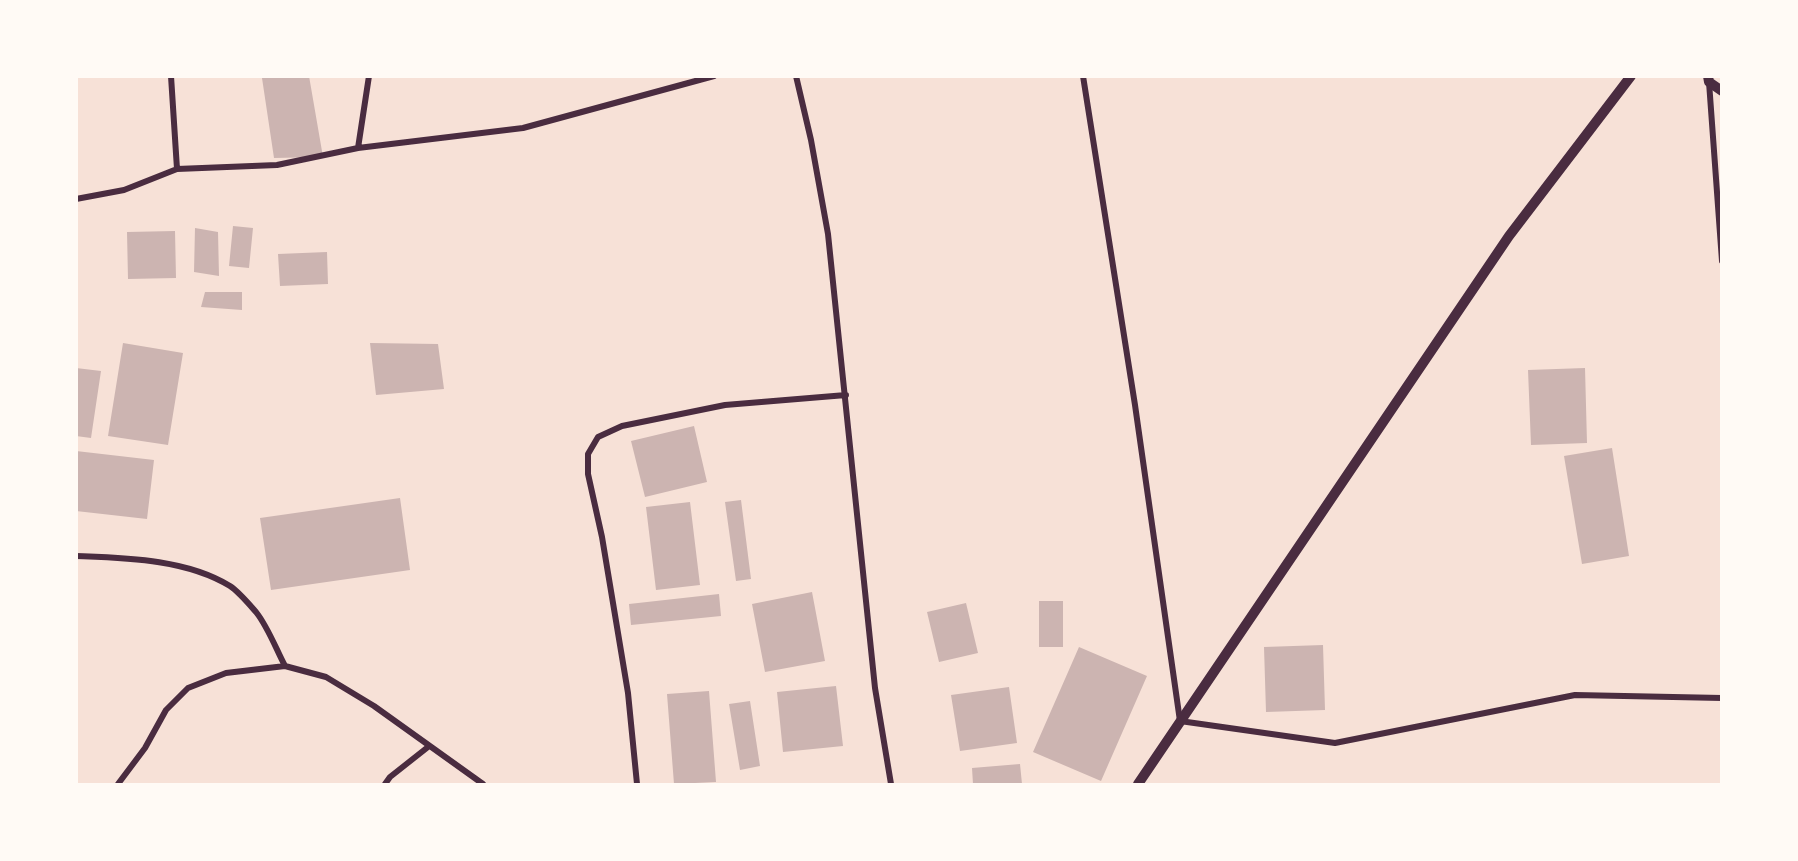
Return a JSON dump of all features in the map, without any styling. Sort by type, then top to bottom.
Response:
[{"type":"street","points":[[171,76],[177,168]]},
{"type":"street","points":[[358,148],[369,76]]},
{"type":"street","points":[[76,199],[124,190],[177,168],[277,165],[358,148],[523,128],[714,76]]},
{"type":"street","points":[[796,76],[811,140],[828,234],[875,688],[891,784]]},
{"type":"street","points":[[1083,76],[1135,405],[1180,721]]},
{"type":"street","points":[[1138,784],[1509,236],[1630,76]]},
{"type":"street","points":[[1709,79],[1722,91]]},
{"type":"street","points":[[1709,79],[1722,261]]},
{"type":"street","points":[[637,784],[628,693],[602,537],[588,474],[588,454],[598,437],[622,426],[725,405],[846,395]]},
{"type":"street","points":[[76,556],[159,562],[204,574],[231,587],[258,614],[285,666]]},
{"type":"street","points":[[118,784],[145,748],[166,710],[188,688],[226,673],[285,666],[326,677],[374,706],[483,784]]},
{"type":"street","points":[[1180,721],[1335,743],[1575,695],[1722,698]]},
{"type":"street","points":[[386,784],[390,777],[429,747]]},
{"type":"building","points":[[309,76],[323,157],[274,158],[262,78]]},
{"type":"building","points":[[233,226],[253,228],[249,268],[229,266]]},
{"type":"building","points":[[195,228],[218,232],[219,276],[194,272]]},
{"type":"building","points":[[175,231],[176,278],[128,279],[127,232]]},
{"type":"building","points":[[327,252],[328,284],[280,286],[278,254]]},
{"type":"building","points":[[205,292],[242,292],[242,310],[201,307]]},
{"type":"building","points":[[123,343],[183,353],[168,445],[108,436]]},
{"type":"building","points":[[370,343],[438,344],[444,389],[376,395]]},
{"type":"building","points":[[76,368],[101,371],[91,438],[76,436]]},
{"type":"building","points":[[1585,368],[1587,443],[1531,445],[1528,370]]},
{"type":"building","points":[[694,426],[707,482],[645,497],[631,441]]},
{"type":"building","points":[[1612,448],[1629,556],[1582,564],[1564,456]]},
{"type":"building","points":[[76,451],[154,460],[147,519],[76,511]]},
{"type":"building","points":[[400,498],[410,570],[271,590],[260,518]]},
{"type":"building","points":[[741,500],[751,579],[736,581],[725,502]]},
{"type":"building","points":[[690,502],[700,585],[656,590],[646,507]]},
{"type":"building","points":[[812,592],[825,661],[765,672],[752,604]]},
{"type":"building","points":[[719,594],[721,616],[631,625],[629,604]]},
{"type":"building","points":[[1039,601],[1063,601],[1063,647],[1039,647]]},
{"type":"building","points":[[966,603],[978,653],[939,662],[927,612]]},
{"type":"building","points":[[1323,645],[1325,710],[1266,712],[1264,647]]},
{"type":"building","points":[[1079,647],[1147,676],[1101,781],[1033,752]]},
{"type":"building","points":[[836,686],[843,746],[783,752],[777,692]]},
{"type":"building","points":[[1009,687],[1017,743],[960,751],[951,695]]},
{"type":"building","points":[[709,691],[716,782],[674,784],[667,694]]},
{"type":"building","points":[[750,701],[760,766],[740,770],[729,704]]},
{"type":"building","points":[[1020,764],[1022,784],[973,784],[972,768]]}]
